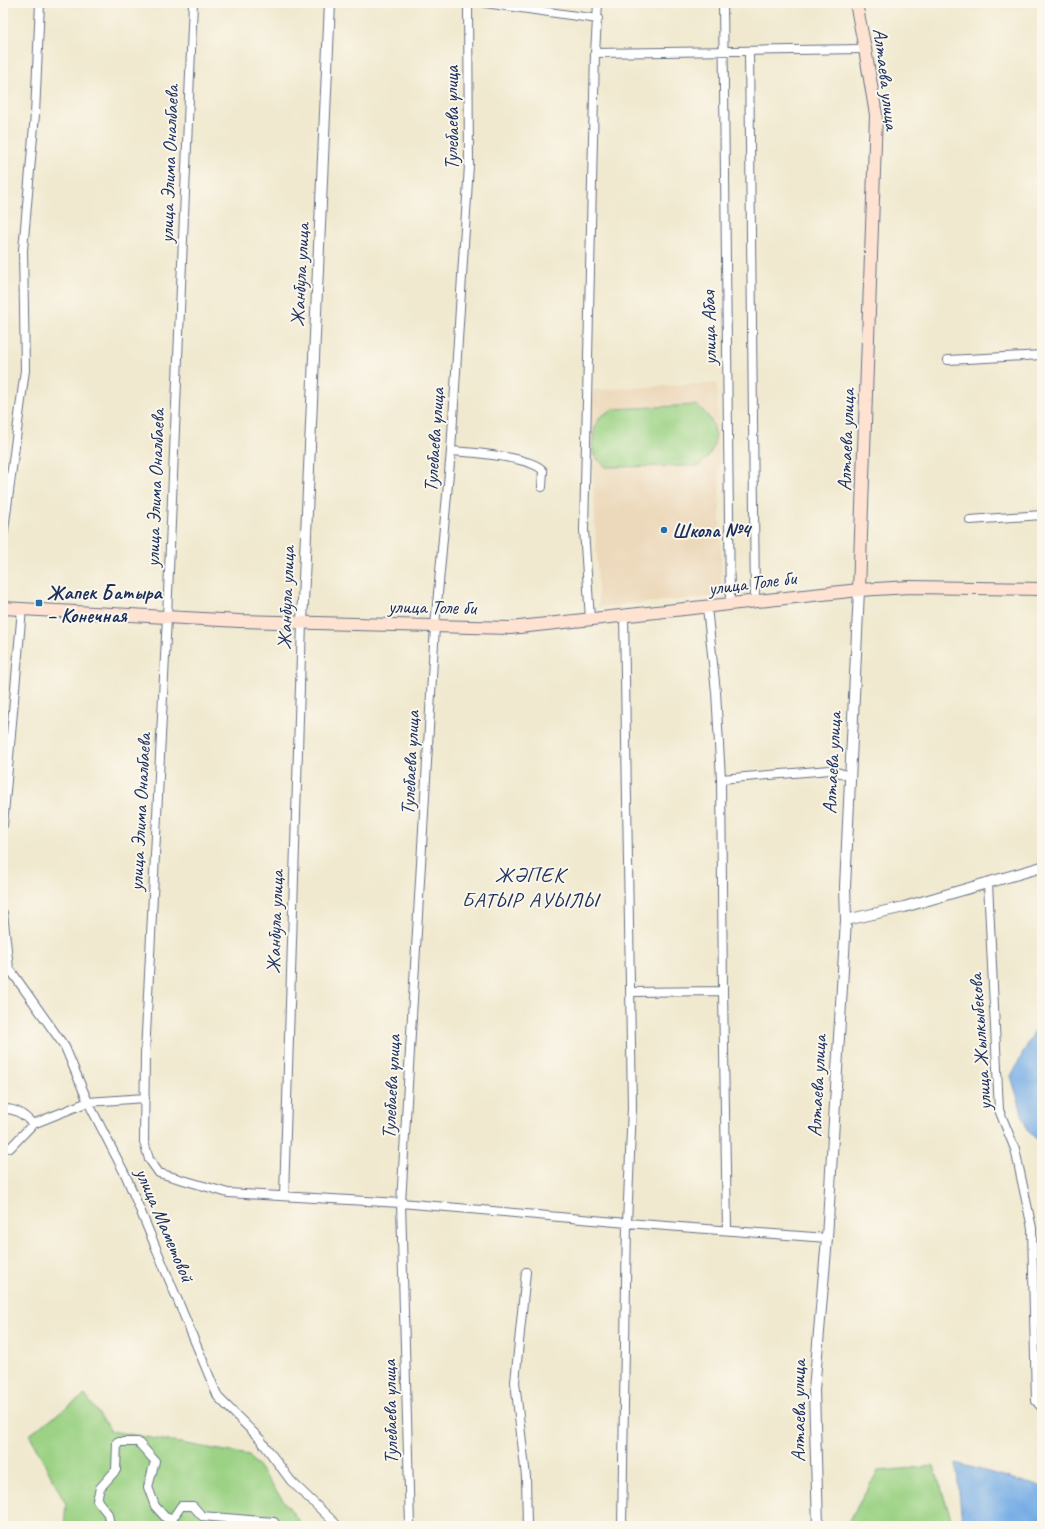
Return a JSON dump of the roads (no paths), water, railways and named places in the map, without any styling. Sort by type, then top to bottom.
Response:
[{"type":"main road","name":"Алтаева улица","points":[[856,3],[876,115],[859,590]]},
{"type":"main road","name":"улица Толе би","points":[[3,608],[302,623],[510,628],[859,590],[910,587],[1042,589]]},
{"type":"street","points":[[3,537],[26,370],[23,250],[35,114],[40,3]]},
{"type":"street","name":"улица Элима Оналбаева","points":[[193,3],[167,617],[145,1054],[144,1142],[149,1159],[159,1173],[228,1193],[402,1203],[627,1223],[827,1238]]},
{"type":"street","name":"Жанбула улица","points":[[284,1196],[302,623],[330,3]]},
{"type":"street","name":"Тулебаева улица","points":[[410,1526],[402,1203],[435,626],[451,450],[469,165],[468,3]]},
{"type":"street","points":[[485,3],[598,19]]},
{"type":"street","points":[[590,619],[584,530],[595,53],[598,3]]},
{"type":"street","name":"улица Абая","points":[[723,3],[730,604]]},
{"type":"street","points":[[595,53],[865,49]]},
{"type":"street","points":[[749,51],[755,601]]},
{"type":"street","points":[[948,360],[1042,355]]},
{"type":"street","points":[[451,450],[492,454],[513,458],[537,466],[543,471],[542,487]]},
{"type":"street","points":[[970,520],[1042,515]]},
{"type":"street","name":"Алтаева улица","points":[[818,1526],[814,1390],[827,1238],[846,920],[845,887],[859,590]]},
{"type":"street","points":[[707,607],[716,692],[722,779],[723,991],[727,1230]]},
{"type":"street","points":[[3,825],[22,609]]},
{"type":"street","points":[[622,1526],[627,1223],[632,1108],[624,615]]},
{"type":"street","points":[[722,779],[830,770],[850,776]]},
{"type":"street","points":[[846,920],[904,907],[1042,867]]},
{"type":"street","name":"улица Жылкыбекова","points":[[988,883],[999,1110],[1015,1149],[1032,1228],[1036,1401],[1042,1408]]},
{"type":"street","name":"улица Маметовой","points":[[3,913],[6,969],[65,1047],[88,1102],[126,1176],[218,1397],[260,1439],[291,1481],[338,1526]]},
{"type":"street","points":[[630,992],[723,991]]},
{"type":"street","points":[[10,1148],[33,1124],[88,1102],[145,1098]]},
{"type":"street","points":[[3,1108],[12,1108],[25,1115],[33,1124]]},
{"type":"street","points":[[526,1272],[515,1382],[526,1477],[527,1526]]},
{"type":"street","points":[[110,1526],[108,1514],[97,1500],[100,1488],[116,1470],[117,1442],[138,1442],[155,1461],[148,1487],[155,1506],[172,1522],[181,1506],[192,1506],[202,1516],[274,1522],[277,1526]]},
{"type":"water","points":[[1042,1017],[1042,1144],[1027,1130],[1011,1076]]},
{"type":"water","points":[[956,1463],[1042,1487],[1042,1526],[1000,1526],[962,1521]]},
{"type":"place","name":"Школа №4","points":[[664,530]]},
{"type":"place","name":"Жапек Батыра – Конечная","points":[[39,603]]},
{"type":"district","name":"ЖӘПЕК БАТЫР АУЫЛЫ","points":[[530,888]]}]
